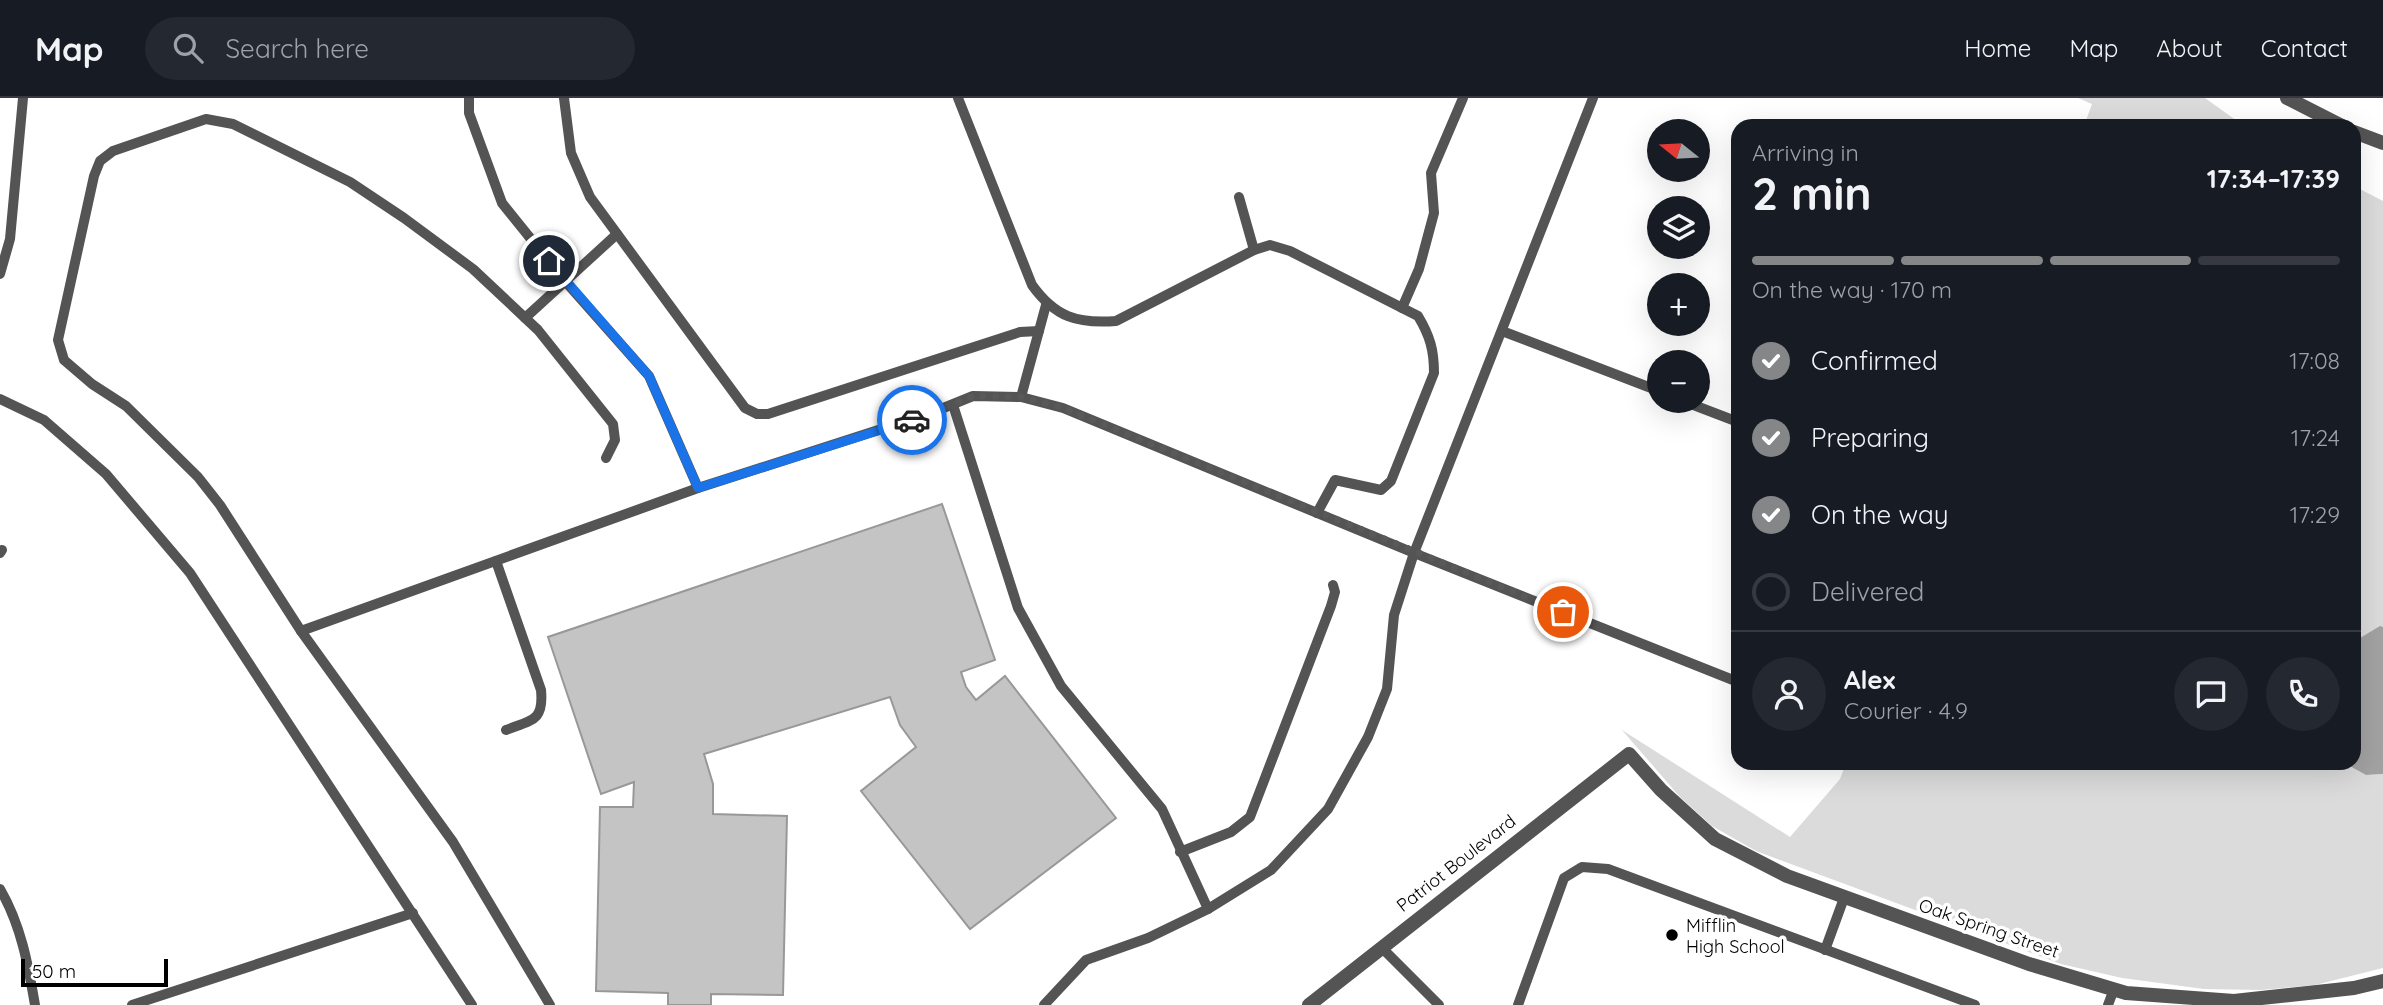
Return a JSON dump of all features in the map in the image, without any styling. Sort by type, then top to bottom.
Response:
[{"type":"street","points":[[2287,98],[2328,119]]},
{"type":"street","points":[[2361,135],[2383,143]]},
{"type":"street","name":"Oak Spring Street","points":[[1629,754],[1661,790],[1715,839],[1787,876],[2029,964],[2126,993],[2234,1001],[2283,1000],[2383,981]]},
{"type":"street","name":"Patriot Boulevard","points":[[1309,1005],[1629,754]]},
{"type":"lane","points":[[0,274],[10,239],[23,98]]},
{"type":"lane","points":[[469,98],[469,113],[502,203],[564,280],[649,376],[698,488]]},
{"type":"lane","points":[[564,98],[571,153],[590,197],[745,408],[757,414],[768,414],[1020,332],[1039,331]]},
{"type":"lane","points":[[958,98],[1032,285],[1046,305],[1069,317],[1091,323],[1116,321],[1254,250],[1270,245],[1290,251],[1418,316],[1429,335],[1434,354],[1434,373],[1391,481],[1381,490],[1335,480],[1317,513]]},
{"type":"lane","points":[[1402,309],[1419,269],[1433,213],[1431,173],[1463,98]]},
{"type":"lane","points":[[1044,1005],[1086,960],[1148,938],[1208,909],[1271,870],[1328,809],[1368,737],[1387,689],[1394,615],[1414,553],[1593,98]]},
{"type":"lane","points":[[550,1005],[453,842],[301,631],[220,505],[198,477],[126,406],[92,384],[64,360],[58,340],[94,176],[100,160],[113,151],[206,119],[233,124],[350,182],[473,269],[538,330],[613,424],[615,440],[606,458]]},
{"type":"lane","points":[[1239,197],[1254,250]]},
{"type":"lane","points":[[525,318],[617,234]]},
{"type":"lane","points":[[1021,397],[1046,305]]},
{"type":"lane","points":[[1502,331],[1647,386]]},
{"type":"lane","points":[[301,631],[698,488],[953,405],[973,396],[1021,397],[1063,408],[1414,553],[1731,679]]},
{"type":"lane","points":[[0,399],[44,420],[106,474],[190,573],[472,1005]]},
{"type":"lane","points":[[953,405],[1018,608],[1061,686],[1162,809],[1208,909]]},
{"type":"lane","points":[[1710,411],[1731,419]]},
{"type":"lane","points":[[496,561],[541,690],[542,705],[539,715],[531,721],[506,730]]},
{"type":"lane","points":[[1180,852],[1231,832],[1250,817],[1331,606],[1335,593],[1333,585]]},
{"type":"lane","points":[[1518,1005],[1564,878],[1582,867],[1608,869],[1974,1005]]},
{"type":"lane","points":[[0,889],[13,912],[20,935],[35,1005]]},
{"type":"lane","points":[[1825,950],[1844,898]]},
{"type":"lane","points":[[132,1005],[413,913]]},
{"type":"lane","points":[[1381,947],[1439,1005]]},
{"type":"lane","points":[[2108,1005],[2114,989]]},
{"type":"shaded area","points":[[2078,98],[2205,98],[2234,119],[2087,119],[2092,104]]},
{"type":"shaded area","points":[[2361,190],[2383,201],[2383,627],[2361,638]]},
{"type":"shaded area","points":[[2380,626],[2383,627],[2383,774],[2366,775],[2357,770],[2361,770],[2361,637]]},
{"type":"shaded area","points":[[1622,730],[1790,837],[1840,779],[1843,770],[2357,770],[2366,775],[2383,774],[2383,968],[2315,985],[2261,990],[2204,989],[2122,978],[2061,964],[1756,851],[1712,826],[1680,797]]},
{"type":"building","points":[[942,504],[995,660],[961,672],[966,687],[976,700],[1005,676],[1116,818],[970,929],[861,791],[916,747],[900,725],[890,697],[704,754],[713,784],[713,814],[787,816],[783,995],[711,994],[711,1005],[668,1005],[668,993],[596,991],[600,807],[633,807],[634,782],[601,794],[548,637]]},
{"type":"way so far","points":[[912,420],[973,396],[1021,397],[1063,408],[1563,612]]},
{"type":"place","name":"Mifflin High School","points":[[1672,935]]},
{"type":"route","points":[[549,261],[649,376],[698,488],[912,420]]}]
